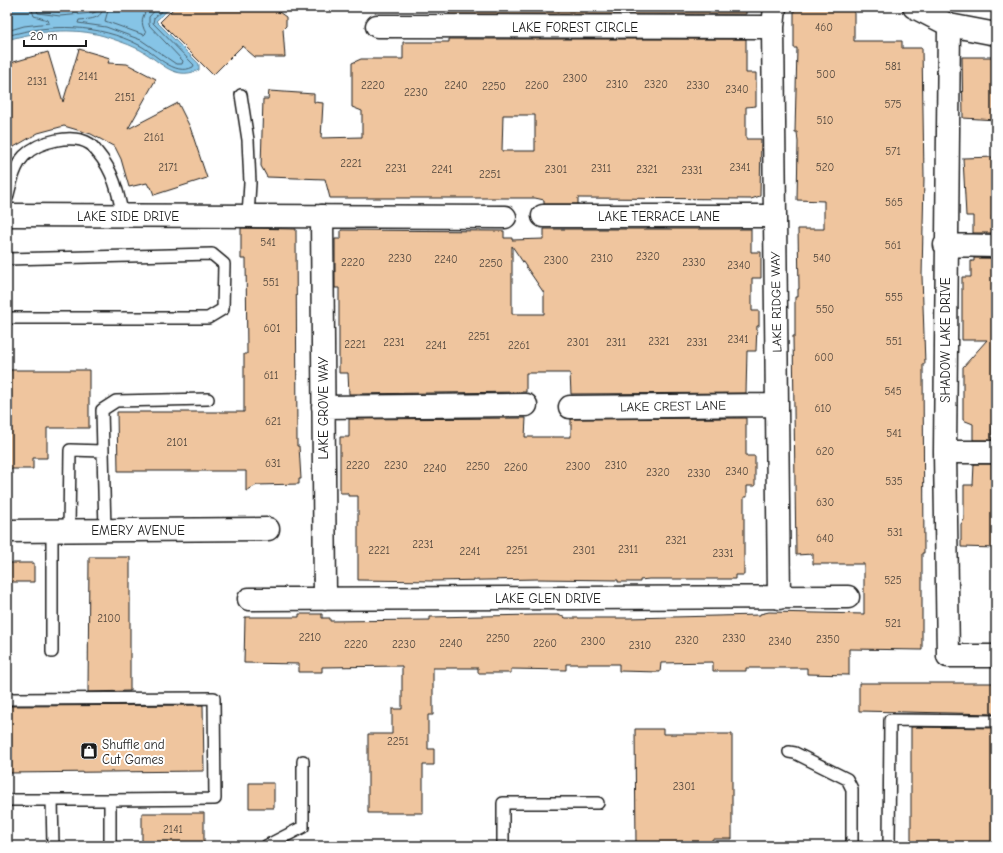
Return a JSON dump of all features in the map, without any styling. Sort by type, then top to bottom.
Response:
[{"type":"street","points":[[914,7],[948,25],[996,34]]},
{"type":"street","name":"LAKE FOREST CIRCLE","points":[[377,26],[774,17]]},
{"type":"street","name":"LAKE RIDGE WAY","points":[[774,17],[779,598]]},
{"type":"street","name":"SHADOW LAKE DRIVE","points":[[948,25],[945,246],[945,452],[948,656],[996,656]]},
{"type":"street","name":"LAKE SIDE DRIVE","points":[[7,215],[322,216]]},
{"type":"street","points":[[322,216],[505,217]]},
{"type":"street","name":"LAKE GROVE WAY","points":[[322,216],[325,599]]},
{"type":"street","name":"LAKE TERRACE LANE","points":[[543,216],[775,216]]},
{"type":"street","points":[[945,246],[996,246]]},
{"type":"street","points":[[323,407],[526,405]]},
{"type":"street","name":"LAKE CREST LANE","points":[[570,407],[777,405]]},
{"type":"street","points":[[945,452],[996,452]]},
{"type":"street","name":"EMERY AVENUE","points":[[7,531],[268,529]]},
{"type":"street","name":"LAKE GLEN DRIVE","points":[[249,599],[848,597]]},
{"type":"lane","points":[[241,95],[248,140],[250,183],[248,216]]},
{"type":"lane","points":[[7,198],[13,174],[24,155],[40,145],[65,138],[90,144],[105,161],[115,181],[123,216]]},
{"type":"lane","points":[[7,259],[212,254],[224,264],[224,309],[208,318],[7,318]]},
{"type":"lane","points":[[105,530],[102,410],[116,401],[208,399]]},
{"type":"lane","points":[[52,652],[60,531],[70,450],[103,451]]},
{"type":"lane","points":[[7,699],[214,698],[215,799],[7,800]]},
{"type":"lane","points":[[889,846],[890,720],[996,721]]},
{"type":"lane","points":[[789,752],[795,753],[847,779],[852,789],[852,846]]},
{"type":"lane","points":[[266,846],[303,827],[303,762]]},
{"type":"lane","points":[[52,800],[53,846]]},
{"type":"lane","points":[[110,800],[110,846]]},
{"type":"lane","points":[[502,846],[503,803],[598,803]]},
{"type":"water","points":[[7,7],[29,7],[60,12],[99,7],[171,7],[156,21],[199,64],[199,70],[189,73],[173,71],[132,46],[92,33],[68,31],[43,32],[7,40]]},
{"type":"building","points":[[175,7],[272,7],[286,17],[286,26],[283,29],[285,57],[255,57],[242,46],[213,75],[160,22]]},
{"type":"building","points":[[449,7],[746,7],[746,14],[449,14]]},
{"type":"building","points":[[794,7],[854,7],[854,41],[902,41],[902,48],[922,48],[924,177],[922,276],[925,364],[923,364],[924,553],[922,553],[922,650],[849,649],[849,675],[807,674],[807,668],[746,668],[746,671],[713,671],[713,662],[661,663],[660,672],[619,671],[619,664],[566,664],[566,670],[511,669],[511,673],[478,673],[478,668],[433,668],[433,715],[428,715],[428,749],[434,749],[434,765],[423,765],[423,813],[368,813],[368,734],[392,734],[392,709],[402,709],[402,666],[322,667],[322,672],[299,672],[299,664],[244,663],[245,617],[299,617],[299,614],[322,614],[322,618],[330,618],[330,621],[430,620],[430,617],[535,615],[558,615],[566,618],[629,618],[760,615],[769,612],[864,614],[864,564],[813,564],[813,554],[796,555],[793,336],[795,336],[795,297],[798,297],[799,289],[798,229],[824,229],[824,201],[797,200],[798,142],[797,132],[795,132],[797,48],[794,48]]},
{"type":"building","points":[[449,39],[746,39],[746,73],[756,73],[756,106],[746,107],[746,139],[761,139],[760,196],[751,199],[578,198],[578,204],[544,204],[544,200],[535,198],[330,198],[325,179],[267,177],[261,166],[263,99],[268,99],[269,91],[314,94],[314,102],[323,103],[321,138],[362,137],[362,111],[352,107],[352,63],[361,59],[403,59],[403,42],[449,42]],"holes":[[[503,115],[535,115],[535,151],[502,151]]]},
{"type":"building","points":[[79,49],[110,58],[108,63],[127,64],[156,79],[128,129],[178,103],[190,127],[207,178],[154,195],[151,187],[149,187],[147,183],[129,187],[121,159],[115,147],[91,134],[64,126],[38,133],[7,151],[7,64],[48,52],[63,102]]},
{"type":"building","points":[[962,57],[996,57],[996,120],[963,118]]},
{"type":"building","points":[[995,157],[996,216],[992,216],[993,233],[973,233],[973,216],[966,216],[963,158]]},
{"type":"building","points":[[241,228],[296,229],[297,446],[299,446],[301,479],[299,479],[299,484],[257,485],[246,491],[246,471],[118,471],[117,412],[244,412],[244,354],[247,354],[246,259],[241,259]]},
{"type":"building","points":[[544,229],[751,229],[751,252],[761,252],[761,278],[752,278],[752,311],[759,311],[759,326],[757,326],[756,351],[747,351],[746,393],[571,394],[570,373],[526,373],[526,392],[349,394],[348,373],[339,373],[339,288],[335,288],[335,239],[341,239],[341,230],[504,231],[504,238],[512,238],[512,240],[544,239]],"holes":[[[512,246],[544,293],[544,314],[512,314]]]},
{"type":"building","points":[[974,258],[993,258],[993,277],[996,277],[996,423],[992,423],[992,440],[973,440],[973,424],[963,420],[963,367],[987,340],[962,340],[962,277],[971,277],[971,261],[974,261]]},
{"type":"building","points":[[7,370],[89,370],[89,428],[47,428],[47,458],[33,458],[33,469],[7,469]]},
{"type":"building","points":[[526,418],[525,437],[571,437],[571,419],[746,418],[746,456],[755,456],[755,486],[747,486],[747,497],[744,497],[744,575],[735,575],[735,579],[649,579],[640,580],[640,582],[618,582],[618,580],[538,579],[435,581],[358,580],[358,496],[348,496],[348,493],[340,493],[340,437],[349,437],[349,419]]},
{"type":"building","points":[[974,464],[992,464],[992,485],[996,485],[996,548],[961,547],[961,524],[964,520],[964,485],[973,485]]},
{"type":"building","points":[[89,557],[130,557],[130,691],[88,692]]},
{"type":"building","points":[[7,563],[34,563],[34,582],[7,582]]},
{"type":"building","points":[[859,683],[996,683],[996,714],[859,711]]},
{"type":"building","points":[[203,705],[204,771],[7,773],[7,706]]},
{"type":"building","points":[[911,727],[996,728],[996,846],[911,846]]},
{"type":"building","points":[[635,729],[663,729],[663,734],[732,734],[732,839],[712,839],[713,846],[636,846]]},
{"type":"building","points":[[249,783],[274,783],[274,808],[249,808]]},
{"type":"building","points":[[142,813],[204,813],[204,846],[142,846]]},
{"type":"place","name":"Shuffle and Cut Games","points":[[89,751]]}]
